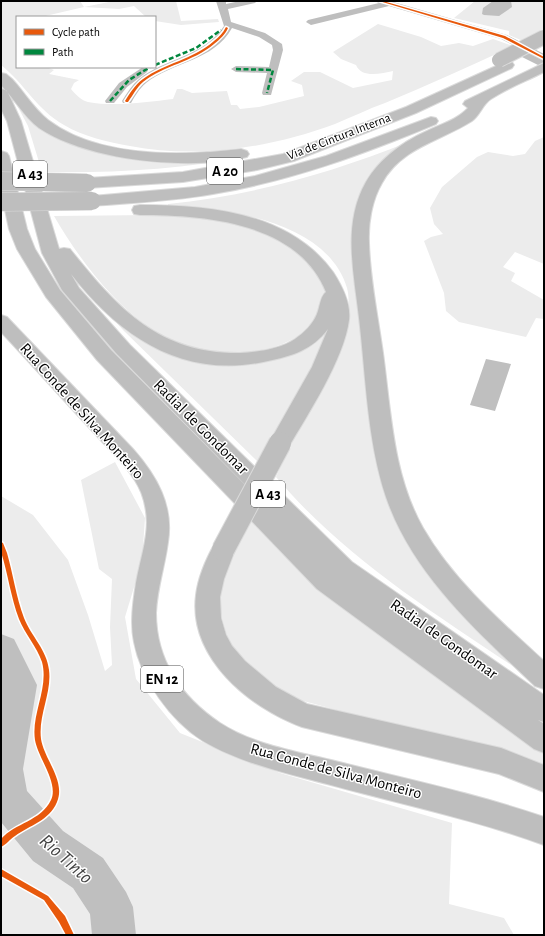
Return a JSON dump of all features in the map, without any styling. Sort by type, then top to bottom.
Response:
[{"type":"highway","points":[[500,65],[544,37]]},
{"type":"highway","name":"Via de Cintura Interna","points":[[1,181],[87,183],[183,177],[257,165],[314,149],[340,139],[356,131],[411,110],[500,65],[544,48]]},
{"type":"highway","name":"Via de Cintura Interna","points":[[93,206],[187,193],[266,178],[321,164],[371,147],[483,99],[544,67]]},
{"type":"highway","points":[[1,77],[37,118],[57,132],[97,147],[135,155],[181,158],[224,157],[268,150],[331,134],[356,131]]},
{"type":"highway","name":"Radial de Gondomar","points":[[1,93],[14,121],[51,254],[71,290],[123,349],[343,569],[544,710]]},
{"type":"highway","points":[[483,99],[468,117],[422,139],[387,165],[373,183],[364,202],[360,220],[360,243],[385,455],[398,499],[415,535],[438,570],[469,606],[544,678]]},
{"type":"highway","name":"Radial de Gondomar","points":[[1,156],[18,229],[26,250],[53,293],[104,355],[326,582],[544,740]]},
{"type":"highway","points":[[1,202],[28,203],[55,211],[93,206],[179,210],[249,222],[278,234],[305,250],[325,272],[332,285],[340,307],[334,339],[318,373],[223,550],[212,577],[208,596],[209,618],[215,640],[227,660],[247,682],[273,701],[302,715],[501,761],[544,779]]},
{"type":"highway","points":[[45,228],[85,281],[123,318],[138,331],[155,341],[189,356],[237,361],[270,356],[290,350],[306,340],[327,317],[332,285]]},
{"type":"main road","name":"Rua Conde de Silva Monteiro","points":[[1,321],[112,440],[137,469],[150,488],[159,515],[157,548],[146,595],[146,642],[153,663],[164,682],[192,717],[213,732],[235,742],[300,764],[427,796],[520,822],[544,831]]},
{"type":"street","points":[[127,101],[144,80],[192,58],[212,45],[225,32],[227,26],[222,4],[252,1]]},
{"type":"street","points":[[311,22],[384,2],[504,37],[544,58]]},
{"type":"street","points":[[156,65],[196,48],[227,26],[262,35],[277,44],[278,50],[266,93]]},
{"type":"street","points":[[110,101],[129,80],[148,68]]},
{"type":"street","points":[[236,69],[273,70]]},
{"type":"shaded area","points":[[1,1],[80,1],[84,7],[45,16],[16,16],[16,68],[49,68],[54,70],[49,74],[79,80],[74,83],[71,89],[83,100],[88,102],[109,104],[131,104],[173,99],[177,89],[182,89],[192,93],[227,91],[231,105],[237,105],[240,109],[259,107],[304,96],[302,85],[291,81],[304,72],[320,72],[353,88],[392,80],[393,71],[378,74],[367,74],[356,65],[341,59],[333,52],[378,24],[421,37],[441,46],[459,43],[473,46],[493,39],[513,46],[335,124],[260,145],[208,151],[156,150],[113,143],[88,136],[54,119],[1,65]]},
{"type":"shaded area","points":[[114,1],[176,1],[181,21],[218,19],[219,22],[181,25],[156,21],[156,16],[145,16],[134,6],[119,9],[84,7]]},
{"type":"shaded area","points":[[475,1],[544,1],[544,31],[523,41],[509,35],[509,31],[454,18]]},
{"type":"shaded area","points":[[493,1],[511,1],[512,7],[499,16],[482,14],[483,8]]},
{"type":"shaded area","points":[[10,92],[80,144],[199,160],[249,156],[197,165],[146,170],[42,172],[28,126]]},
{"type":"shaded area","points":[[544,137],[544,264],[515,252],[503,267],[515,273],[511,281],[544,300],[544,319],[536,318],[526,337],[459,322],[446,311],[444,293],[424,241],[431,237],[443,234],[434,224],[430,208],[442,187],[477,157],[488,152],[513,156],[525,154],[535,141]]},
{"type":"shaded area","points":[[408,142],[362,196],[396,506],[532,679],[430,610],[364,562],[304,507],[276,477],[346,324],[348,292],[336,265],[319,247],[297,233],[272,223],[245,215],[218,210],[168,206],[168,204],[229,195],[290,182],[350,164]]},
{"type":"shaded area","points":[[152,215],[195,217],[238,224],[259,230],[296,250],[319,273],[324,282],[326,298],[319,318],[302,334],[280,345],[265,349],[249,352],[215,351],[198,349],[181,344],[152,330],[137,319],[110,293],[74,248],[54,216]]},
{"type":"shaded area","points":[[98,302],[202,361],[301,349],[327,333],[311,371],[258,462],[123,330]]},
{"type":"shaded area","points":[[486,359],[511,364],[495,411],[470,405]]},
{"type":"shaded area","points":[[115,462],[145,518],[142,561],[125,617],[136,679],[180,733],[280,773],[452,823],[449,904],[504,918],[514,935],[1,935],[1,496],[33,515],[68,560],[88,615],[105,671],[112,665],[110,627],[112,579],[99,569],[81,480]]},
{"type":"shaded area","points":[[253,518],[544,749],[544,766],[285,696],[255,674],[229,643],[219,607],[222,572]]},
{"type":"waterway","points":[[512,48],[544,65]]},
{"type":"waterway","name":"Rio Tinto","points":[[1,650],[18,685],[10,722],[3,769],[8,800],[48,846],[88,873],[111,907],[114,935]]},
{"type":"waterway","points":[[111,907],[125,935]]},
{"type":"marked path","points":[[156,65],[196,48],[221,30]]},
{"type":"marked path","points":[[110,101],[129,80],[148,68]]},
{"type":"marked path","points":[[236,69],[273,70],[267,93]]},
{"type":"cycle path","points":[[380,1],[504,37],[544,58]]},
{"type":"cycle path","points":[[127,101],[144,80],[153,74],[199,53],[217,40],[227,28]]},
{"type":"cycle path","points":[[1,544],[21,617],[45,662],[46,687],[38,721],[38,739],[56,787],[54,801],[49,809],[36,820],[7,837],[1,844]]},
{"type":"cycle path","points":[[1,872],[46,898],[62,919],[70,935]]}]
